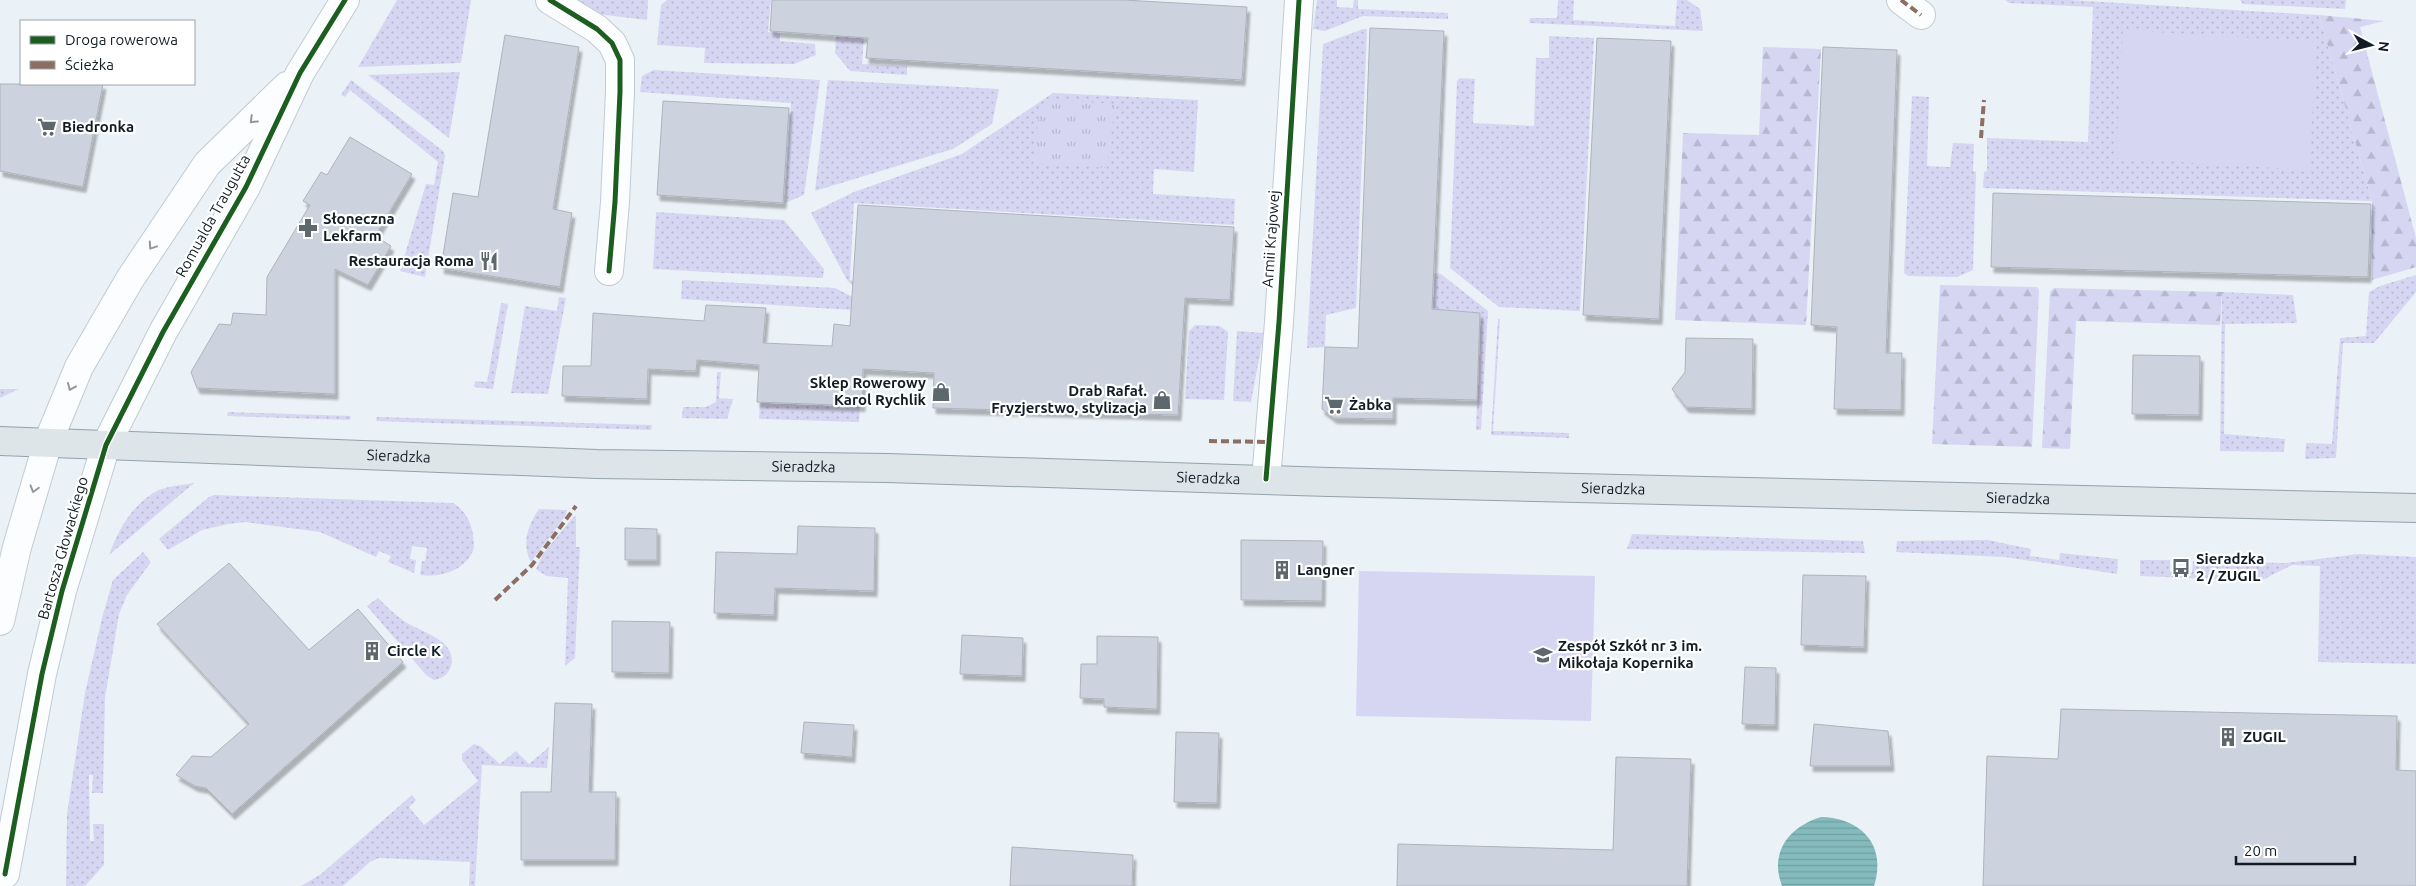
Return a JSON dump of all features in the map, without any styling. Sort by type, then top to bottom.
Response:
[{"type":"main road","name":"Sieradzka","points":[[0,441],[597,464],[867,468],[2416,508]]},
{"type":"street","name":"Romualda Traugutta","points":[[106,445],[163,332],[246,187],[300,73],[344,0]]},
{"type":"street","points":[[550,0],[597,29],[612,44],[620,60],[617,152],[609,271]]},
{"type":"street","name":"Armii Krajowej","points":[[1266,479],[1299,0]]},
{"type":"street","name":"Romualda Traugutta","points":[[48,442],[80,367],[122,292],[207,164],[300,73]]},
{"type":"street","points":[[0,621],[17,547],[48,442]]},
{"type":"street","name":"Bartosza Głowackiego","points":[[3,871],[42,674],[62,591],[106,445]]},
{"type":"green space","points":[[397,0],[471,0],[461,63],[358,67]]},
{"type":"green space","points":[[572,0],[648,0],[647,20],[597,14]]},
{"type":"green space","points":[[667,0],[771,0],[768,32],[780,33],[780,41],[815,44],[816,55],[794,64],[704,63],[705,48],[657,45],[661,5]]},
{"type":"green space","points":[[838,0],[867,0],[862,64],[907,66],[907,75],[850,71],[835,53]]},
{"type":"green space","points":[[1317,0],[1337,0],[1337,7],[1353,8],[1354,0],[1358,0],[1358,9],[1448,13],[1448,19],[1363,16],[1325,31],[1313,29]]},
{"type":"green space","points":[[1558,0],[1574,0],[1573,20],[1675,26],[1677,0],[1687,0],[1700,9],[1703,31],[1529,23],[1530,18],[1557,18]]},
{"type":"green space","points":[[2005,0],[2070,0],[2319,15],[2372,201],[1983,188],[1984,172],[1987,171],[1987,138],[2088,142],[2093,7],[2009,3]]},
{"type":"green space","points":[[2240,0],[2346,0],[2345,9],[2243,4]]},
{"type":"green space","points":[[2319,15],[2384,21],[2360,27],[2416,238],[2416,267],[2372,280],[2372,201]]},
{"type":"green space","points":[[1367,29],[1356,308],[1326,315],[1325,347],[1307,348],[1323,44]]},
{"type":"green space","points":[[2123,30],[2317,42],[2309,170],[2116,158]]},
{"type":"green space","points":[[1549,36],[1594,38],[1580,311],[1499,307],[1450,268],[1457,81],[1460,78],[1475,79],[1473,123],[1534,126],[1536,58],[1549,58]]},
{"type":"green space","points":[[1763,47],[1821,49],[1806,325],[1675,320],[1683,133],[1759,135]]},
{"type":"green space","points":[[654,70],[820,80],[804,195],[785,203],[791,103],[640,92],[642,76]]},
{"type":"green space","points":[[460,72],[449,138],[368,75]]},
{"type":"green space","points":[[351,80],[443,151],[445,156],[425,277],[400,271],[426,184],[434,185],[438,162],[350,90],[345,97],[341,95]]},
{"type":"green space","points":[[828,80],[999,89],[992,124],[953,149],[815,191]]},
{"type":"green space","points":[[1053,93],[1198,100],[1194,172],[1154,169],[1153,194],[1235,199],[1234,225],[854,203],[850,280],[854,281],[854,287],[847,280],[811,213],[854,192],[962,154]]},
{"type":"green space","points":[[1912,96],[1929,97],[1927,166],[1950,167],[1953,143],[1974,144],[1973,171],[1976,172],[1973,270],[1957,277],[1908,276],[1904,273]]},
{"type":"green space","points":[[1053,100],[1115,104],[1107,168],[1033,163],[1040,106]]},
{"type":"green space","points":[[656,212],[784,220],[824,269],[823,278],[653,269]]},
{"type":"green space","points":[[1435,273],[1441,274],[1488,311],[1481,430],[1476,430],[1480,313],[1433,310]]},
{"type":"green space","points":[[2416,275],[2416,292],[2374,343],[2343,343],[2336,458],[2305,459],[2306,443],[2332,444],[2340,338],[2366,336],[2369,292],[2380,286]]},
{"type":"green space","points":[[682,280],[835,288],[853,297],[991,319],[681,299]]},
{"type":"green space","points":[[1940,285],[2037,287],[2039,290],[2032,447],[1932,444]]},
{"type":"green space","points":[[2054,288],[2222,292],[2220,325],[2076,321],[2070,449],[2042,448],[2050,292]]},
{"type":"green space","points":[[2222,292],[2293,295],[2297,323],[2225,324],[2224,434],[2285,439],[2284,452],[2220,451]]},
{"type":"green space","points":[[559,297],[566,298],[548,394],[511,393],[525,306],[557,311]]},
{"type":"green space","points":[[501,303],[508,304],[493,389],[474,387],[475,381],[487,382]]},
{"type":"green space","points":[[1498,319],[1500,319],[1493,431],[1569,433],[1569,438],[1491,435]]},
{"type":"green space","points":[[1195,325],[1220,326],[1228,332],[1224,400],[1185,399],[1189,331]]},
{"type":"green space","points":[[1237,331],[1264,333],[1251,402],[1233,401]]},
{"type":"green space","points":[[717,372],[721,372],[719,398],[733,399],[727,419],[682,418],[683,407],[706,407],[716,402]]},
{"type":"green space","points":[[0,389],[19,389],[0,398]]},
{"type":"green space","points":[[760,403],[860,407],[859,422],[759,419]]},
{"type":"green space","points":[[228,412],[351,416],[350,420],[227,416]]},
{"type":"green space","points":[[377,417],[652,425],[651,430],[376,421]]},
{"type":"green space","points":[[194,483],[109,555],[117,535],[128,517],[150,495],[159,490]]},
{"type":"green space","points":[[214,495],[453,503],[467,516],[473,535],[474,548],[471,556],[459,567],[444,574],[428,576],[420,575],[422,561],[425,561],[427,548],[412,546],[410,559],[416,560],[414,573],[388,562],[391,556],[379,551],[376,557],[320,532],[245,522],[202,530],[168,550],[159,539],[209,497]]},
{"type":"green space","points":[[539,509],[567,510],[566,515],[531,562],[526,548],[527,535]]},
{"type":"green space","points":[[574,516],[576,516],[576,547],[580,547],[575,658],[565,666],[568,578],[546,576],[536,569],[543,554]]},
{"type":"green space","points":[[1632,534],[1863,541],[1865,553],[1627,549]]},
{"type":"green space","points":[[1988,540],[2031,549],[2030,556],[2059,560],[2060,553],[2118,559],[2117,574],[2005,557],[1896,552],[1897,541]]},
{"type":"green space","points":[[143,552],[151,562],[127,595],[119,614],[105,698],[103,793],[92,793],[93,775],[89,775],[90,841],[94,841],[93,824],[104,824],[104,865],[85,886],[66,886],[67,814],[85,693],[102,618],[113,580]]},
{"type":"green space","points":[[2359,554],[2416,557],[2416,664],[2318,662],[2320,566],[2292,565],[2260,581],[2140,576],[2140,560],[2170,560],[2170,572],[2192,573],[2193,561],[2285,563]]},
{"type":"green space","points":[[1359,571],[1595,576],[1591,721],[1356,716]]},
{"type":"green space","points":[[378,598],[404,621],[443,643],[452,657],[451,666],[445,676],[434,680],[426,675],[367,606]]},
{"type":"green space","points":[[474,744],[480,746],[500,764],[516,751],[529,764],[549,747],[547,768],[482,765],[475,886],[469,886],[470,862],[379,858],[370,862],[343,886],[301,886],[321,874],[412,795],[416,800],[409,807],[424,825],[478,781],[462,760],[462,754]]},
{"type":"shaded area","points":[[1821,817],[1848,822],[1859,828],[1867,836],[1877,858],[1874,886],[1782,886],[1778,862],[1780,852],[1785,843],[1791,834],[1800,827]]},
{"type":"building","points":[[772,0],[1124,0],[1247,7],[1242,80],[866,58],[868,38],[770,31]]},
{"type":"building","points":[[1370,28],[1444,31],[1432,309],[1480,313],[1477,400],[1393,398],[1393,419],[1334,418],[1322,409],[1325,347],[1358,348]]},
{"type":"building","points":[[505,35],[579,47],[553,209],[572,213],[560,287],[441,268],[453,193],[478,197]]},
{"type":"building","points":[[1597,38],[1671,41],[1659,319],[1583,315]]},
{"type":"building","points":[[1823,47],[1897,50],[1886,353],[1902,353],[1901,410],[1834,409],[1837,327],[1811,325]]},
{"type":"building","name":"Biedronka","points":[[0,84],[103,85],[83,187],[0,171]]},
{"type":"building","points":[[663,101],[789,108],[783,203],[657,195]]},
{"type":"building","points":[[350,137],[412,174],[375,236],[391,246],[368,285],[335,269],[335,394],[197,388],[191,372],[219,324],[231,325],[233,313],[266,315],[267,277],[310,205],[303,201],[321,172],[327,175]]},
{"type":"building","points":[[1993,193],[2371,204],[2368,277],[1991,267]]},
{"type":"building","points":[[858,205],[1234,227],[1230,300],[1185,298],[1178,415],[933,408],[934,373],[863,369],[862,406],[757,402],[759,365],[697,360],[696,371],[648,369],[647,399],[562,396],[563,366],[591,366],[593,313],[704,321],[706,305],[766,308],[763,343],[832,346],[834,324],[850,326]]},
{"type":"building","points":[[1686,338],[1753,339],[1752,409],[1686,407],[1672,389],[1685,372]]},
{"type":"building","points":[[2133,355],[2200,356],[2199,415],[2132,414]]},
{"type":"building","points":[[798,526],[875,528],[874,591],[775,588],[774,615],[714,613],[716,552],[797,554]]},
{"type":"building","points":[[625,528],[657,529],[657,560],[625,560]]},
{"type":"building","name":"Langner","points":[[1241,540],[1323,541],[1322,601],[1241,600]]},
{"type":"building","points":[[229,563],[309,650],[358,609],[403,662],[232,814],[206,788],[195,786],[176,775],[192,756],[211,757],[249,724],[157,624]]},
{"type":"building","points":[[1803,575],[1866,576],[1864,647],[1801,645]]},
{"type":"building","points":[[612,621],[670,622],[669,673],[612,672]]},
{"type":"building","points":[[962,635],[1023,638],[1022,676],[960,674]]},
{"type":"building","points":[[1097,636],[1158,637],[1157,709],[1104,707],[1104,699],[1080,698],[1081,664],[1097,664]]},
{"type":"building","points":[[1745,667],[1776,668],[1775,725],[1742,724]]},
{"type":"building","points":[[555,703],[592,704],[589,792],[616,792],[615,860],[521,860],[521,792],[551,792]]},
{"type":"building","points":[[2061,709],[2397,716],[2396,770],[2416,771],[2416,886],[1983,886],[1987,756],[2058,759]]},
{"type":"building","points":[[804,722],[854,725],[852,757],[801,753]]},
{"type":"building","points":[[1814,724],[1888,731],[1891,766],[1810,766]]},
{"type":"building","points":[[1176,732],[1219,733],[1217,803],[1174,802]]},
{"type":"building","points":[[1616,757],[1691,759],[1687,886],[1397,886],[1398,844],[1613,850]]},
{"type":"building","points":[[1012,847],[1133,855],[1132,886],[1010,886]]},
{"type":"marked path","points":[[1901,0],[1921,15]]},
{"type":"marked path","points":[[1981,138],[1984,100]]},
{"type":"marked path","points":[[1209,441],[1268,442]]},
{"type":"marked path","points":[[495,600],[532,565],[576,506]]},
{"type":"cycle path","points":[[5,874],[42,674],[62,591],[106,445],[163,332],[246,187],[300,73],[345,0]]},
{"type":"cycle path","points":[[550,0],[597,29],[612,43],[620,60],[615,202],[609,271]]},
{"type":"cycle path","points":[[1266,479],[1279,322],[1299,0]]},
{"type":"place","name":"Biedronka","points":[[47,127]]},
{"type":"place","name":"Słoneczna Lekfarm","points":[[308,228]]},
{"type":"place","name":"Restauracja Roma","points":[[489,261]]},
{"type":"place","name":"Sklep Rowerowy Karol Rychlik","points":[[941,392]]},
{"type":"place","name":"Drab Rafał. Fryzjerstwo, stylizacja","points":[[1162,400]]},
{"type":"place","name":"Żabka","points":[[1334,405]]},
{"type":"place","name":"Sieradzka 2 / ZUGIL","points":[[2181,568]]},
{"type":"place","name":"Langner","points":[[1282,570]]},
{"type":"place","name":"Circle K","points":[[372,651]]},
{"type":"place","name":"Zespół Szkół nr 3 im. Mikołaja Kopernika","points":[[1543,655]]},
{"type":"place","name":"ZUGIL","points":[[2228,737]]}]
